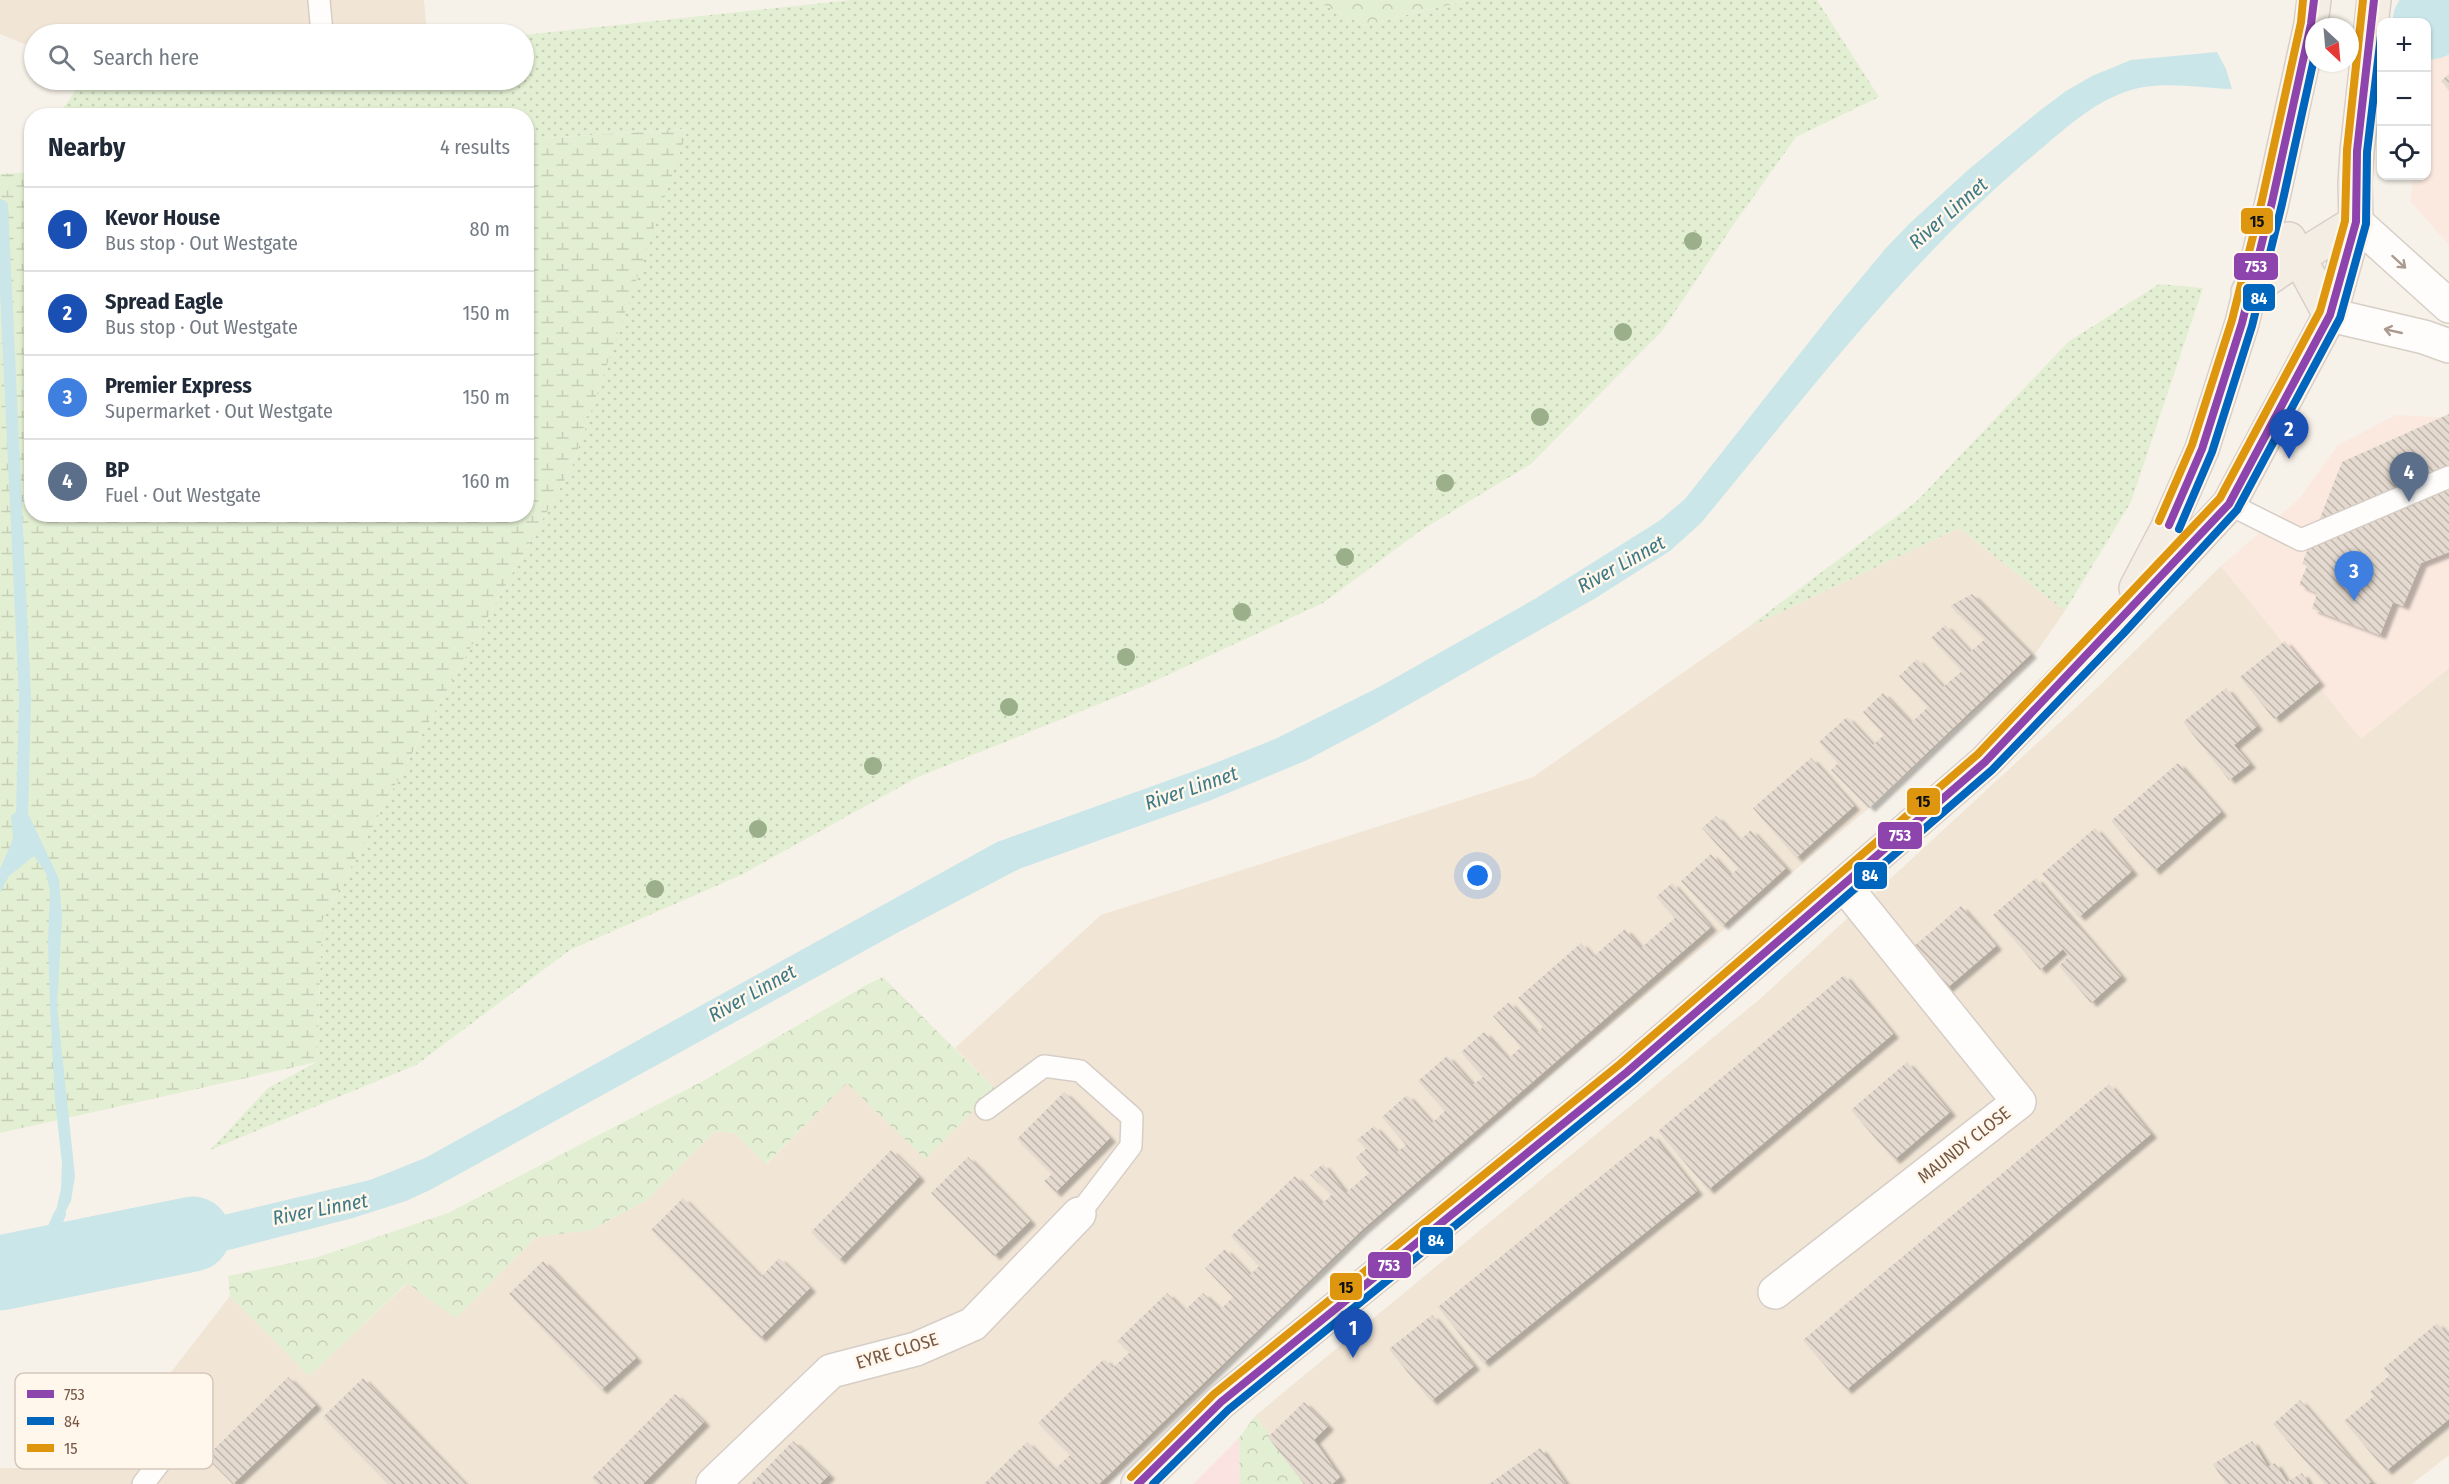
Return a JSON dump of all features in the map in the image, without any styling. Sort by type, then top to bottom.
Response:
[{"type":"main road","points":[[2115,627],[2167,529],[2202,449],[2242,323],[2272,202],[2311,24],[2314,0]]},
{"type":"main road","points":[[1138,1484],[1221,1402],[1628,1072],[1985,762],[2229,504],[2330,315],[2356,222],[2357,151],[2374,0]]},
{"type":"main road","points":[[2272,202],[2298,258],[2330,315]]},
{"type":"main road","points":[[2248,292],[2356,222]]},
{"type":"street","points":[[2356,222],[2449,306]]},
{"type":"street","points":[[2330,315],[2424,337],[2449,346]]},
{"type":"street","name":"MAUNDY CLOSE","points":[[1775,1292],[2019,1102],[1844,885]]},
{"type":"street","name":"EYRE CLOSE","points":[[712,1484],[831,1371],[916,1349],[973,1324],[1079,1214]]},
{"type":"lane","points":[[320,0],[321,24]]},
{"type":"lane","points":[[2229,504],[2301,540],[2449,477]]},
{"type":"lane","points":[[986,1109],[1044,1066],[1080,1071],[1132,1117],[1131,1146],[1079,1214]]},
{"type":"lane","points":[[143,1484],[155,1469]]},
{"type":"shaded area","points":[[0,0],[424,0],[426,24],[24,24],[24,44],[0,34]]},
{"type":"shaded area","points":[[2449,49],[2449,245],[2411,202],[2413,180],[2431,180],[2431,60]]},
{"type":"shaded area","points":[[2396,415],[2449,418],[2449,668],[2361,739],[2221,566],[2299,499],[2338,445]]},
{"type":"shaded area","points":[[1959,528],[2065,611],[2033,657],[1868,809],[1363,1232],[1226,1364],[1107,1484],[0,1484],[0,1468],[213,1469],[213,1373],[170,1373],[230,1296],[309,1375],[408,1283],[504,1269],[536,1237],[591,1230],[647,1200],[715,1131],[735,1133],[767,1164],[847,1082],[925,1158],[995,1089],[955,1048],[1101,915],[1533,777],[1747,628]]},
{"type":"shaded area","points":[[2221,566],[2361,738],[2449,668],[2449,1455],[2412,1484],[1305,1484],[1255,1416],[1761,998],[2098,687]]},
{"type":"shaded area","points":[[1239,1438],[1240,1484],[1193,1484]]},
{"type":"green space","points":[[851,0],[1314,0],[1364,25],[1470,0],[1817,0],[1879,97],[1796,137],[1662,331],[1531,464],[1420,531],[1323,603],[1146,685],[918,777],[741,875],[570,950],[416,1065],[210,1150],[268,1088],[317,1062],[322,921],[430,720],[572,467],[687,129],[534,139],[534,108],[63,108],[76,90],[534,90],[534,34]]},
{"type":"green space","points":[[1314,0],[1470,0],[1364,25]]},
{"type":"green space","points":[[688,129],[572,467],[430,720],[322,921],[317,1062],[0,1133],[0,174],[24,172],[24,522],[534,522],[534,139]]},
{"type":"green space","points":[[2159,284],[2203,288],[2131,502],[2065,611],[1959,528],[1747,628],[1917,501],[2068,342]]},
{"type":"green space","points":[[883,977],[995,1089],[925,1159],[847,1083],[766,1164],[735,1133],[715,1131],[647,1200],[591,1230],[536,1237],[456,1318],[407,1283],[309,1376],[230,1296],[228,1276],[315,1258],[448,1213],[703,1081]]},
{"type":"green space","points":[[1255,1416],[1305,1484],[1240,1484],[1239,1438]]},
{"type":"water","points":[[2217,52],[2226,69],[2232,89],[2166,85],[2140,88],[2115,96],[2102,102],[2067,127],[1988,195],[1901,284],[1701,523],[1670,551],[1594,599],[1373,725],[1305,761],[1209,801],[1019,869],[897,933],[430,1190],[406,1201],[353,1218],[55,1295],[98,1245],[370,1180],[425,1158],[997,842],[1208,766],[1275,739],[1379,687],[1533,600],[1659,521],[1685,499],[1886,248],[1968,170],[2038,112],[2066,91],[2092,76],[2131,60]]},
{"type":"water","points":[[24,805],[59,879],[62,918],[57,1006],[75,1176],[71,1201],[54,1234],[55,1215],[61,1189],[62,1163],[55,1100],[50,1007],[48,942],[50,892],[46,873],[34,856],[9,876],[0,893],[0,869],[13,839],[11,816]]},
{"type":"water","points":[[54,1234],[6,1288],[0,1289],[0,1259],[30,1241]]},
{"type":"building","points":[[2449,74],[2449,90],[2441,81]]},
{"type":"building","points":[[2449,414],[2449,552],[2421,563],[2403,606],[2393,602],[2380,635],[2312,609],[2317,593],[2299,585],[2307,566],[2302,564],[2342,462]]},
{"type":"building","points":[[1972,594],[2031,654],[1869,808],[1831,770],[1838,763],[1819,742],[1847,717],[1873,745],[1884,735],[1863,712],[1883,693],[1911,723],[1928,707],[1899,676],[1917,659],[1943,687],[1962,671],[1931,638],[1945,625],[1970,652],[1985,639],[1950,606]]},
{"type":"building","points":[[2285,641],[2319,682],[2274,719],[2240,677]]},
{"type":"building","points":[[2226,688],[2257,726],[2234,745],[2250,764],[2229,780],[2183,722]]},
{"type":"building","points":[[1811,758],[1854,806],[1796,858],[1753,808]]},
{"type":"building","points":[[2178,763],[2221,812],[2154,871],[2111,821]]},
{"type":"building","points":[[1716,816],[1739,841],[1751,830],[1786,868],[1722,926],[1681,881],[1711,854],[1731,876],[1738,868],[1702,828]]},
{"type":"building","points":[[2095,828],[2132,871],[2079,917],[2042,874]]},
{"type":"building","points":[[2036,878],[2121,976],[2091,1003],[2059,966],[2069,956],[2063,949],[2040,970],[1993,915]]},
{"type":"building","points":[[1672,883],[1711,927],[1362,1230],[1099,1484],[984,1484],[1027,1442],[1054,1470],[1070,1455],[1038,1423],[1104,1359],[1113,1368],[1130,1352],[1117,1341],[1167,1293],[1184,1311],[1203,1293],[1220,1310],[1233,1297],[1205,1268],[1225,1249],[1250,1275],[1259,1266],[1231,1236],[1295,1176],[1322,1204],[1332,1194],[1310,1175],[1323,1164],[1346,1193],[1369,1173],[1356,1157],[1367,1148],[1357,1140],[1374,1126],[1397,1152],[1406,1145],[1382,1117],[1407,1095],[1432,1123],[1445,1111],[1418,1081],[1447,1056],[1473,1085],[1483,1077],[1461,1052],[1484,1032],[1508,1059],[1521,1047],[1493,1016],[1509,1002],[1537,1033],[1543,1027],[1518,998],[1581,943],[1593,957],[1625,929],[1641,948],[1675,918],[1656,897]]},
{"type":"building","points":[[1961,906],[1996,946],[1940,994],[1906,953]]},
{"type":"building","points":[[1844,975],[1893,1034],[1708,1190],[1658,1131]]},
{"type":"building","points":[[1907,1062],[1950,1112],[1894,1160],[1851,1110]]},
{"type":"building","points":[[2109,1084],[2151,1134],[1846,1390],[1803,1340]]},
{"type":"building","points":[[1064,1092],[1110,1138],[1055,1193],[1044,1181],[1052,1174],[1017,1139]]},
{"type":"building","points":[[1652,1135],[1697,1191],[1483,1363],[1438,1307]]},
{"type":"building","points":[[891,1150],[919,1177],[839,1260],[811,1232]]},
{"type":"building","points":[[968,1157],[1030,1221],[994,1256],[931,1193]]},
{"type":"building","points":[[683,1198],[761,1277],[779,1258],[810,1288],[760,1338],[651,1230]]},
{"type":"building","points":[[543,1261],[636,1358],[601,1390],[509,1294]]},
{"type":"building","points":[[1432,1315],[1474,1366],[1431,1401],[1389,1349]]},
{"type":"building","points":[[2437,1323],[2449,1337],[2449,1419],[2386,1471],[2344,1421],[2374,1396],[2370,1392],[2390,1375],[2384,1368]]},
{"type":"building","points":[[288,1377],[316,1405],[233,1484],[213,1464],[213,1450]]},
{"type":"building","points":[[363,1378],[465,1484],[388,1484],[323,1417]]},
{"type":"building","points":[[675,1394],[704,1422],[643,1484],[598,1484],[592,1478]]},
{"type":"building","points":[[2300,1400],[2371,1482],[2368,1484],[2325,1484],[2273,1424]]},
{"type":"building","points":[[1304,1402],[1328,1426],[1314,1440],[1340,1477],[1332,1484],[1304,1484],[1268,1437]]},
{"type":"building","points":[[793,1441],[829,1475],[820,1484],[751,1484]]},
{"type":"building","points":[[2252,1441],[2268,1467],[2275,1463],[2287,1482],[2302,1473],[2309,1484],[2226,1484],[2213,1464]]},
{"type":"building","points":[[1540,1448],[1566,1484],[1489,1484]]},
{"type":"waterway","name":"River Linnet","points":[[2431,21],[2449,12]]},
{"type":"waterway","points":[[0,205],[2,206],[25,698],[22,816],[25,823]]},
{"type":"waterway","points":[[37,1265],[60,1214]]},
{"type":"waterway","name":"River Linnet","points":[[0,1273],[193,1234]]},
{"type":"transit line","name":"15","points":[[2159,521],[2192,445],[2232,320],[2262,200],[2301,22],[2303,0]]},
{"type":"transit line","name":"753","points":[[2169,525],[2202,449],[2242,323],[2272,202],[2311,24],[2314,0]]},
{"type":"transit line","name":"15","points":[[1131,1477],[1214,1394],[1620,1064],[1978,754],[2220,498],[2320,311],[2345,221],[2347,150],[2363,0]]},
{"type":"transit line","name":"753","points":[[1138,1484],[1221,1402],[1627,1072],[1985,762],[2229,504],[2330,315],[2356,222],[2357,151],[2374,0]]},
{"type":"transit line","name":"84","points":[[1153,1484],[1228,1410],[1634,1080],[1992,770],[2123,634],[2237,510],[2340,318],[2366,224],[2367,152],[2377,69]]},
{"type":"transit line","name":"84","points":[[2179,529],[2212,452],[2252,326],[2311,72]]},
{"type":"place","name":"Spread Eagle","points":[[2289,459]]},
{"type":"place","name":"BP","points":[[2409,502]]},
{"type":"place","name":"Premier Express","points":[[2354,601]]},
{"type":"place","name":"Kevor House","points":[[1353,1358]]}]
